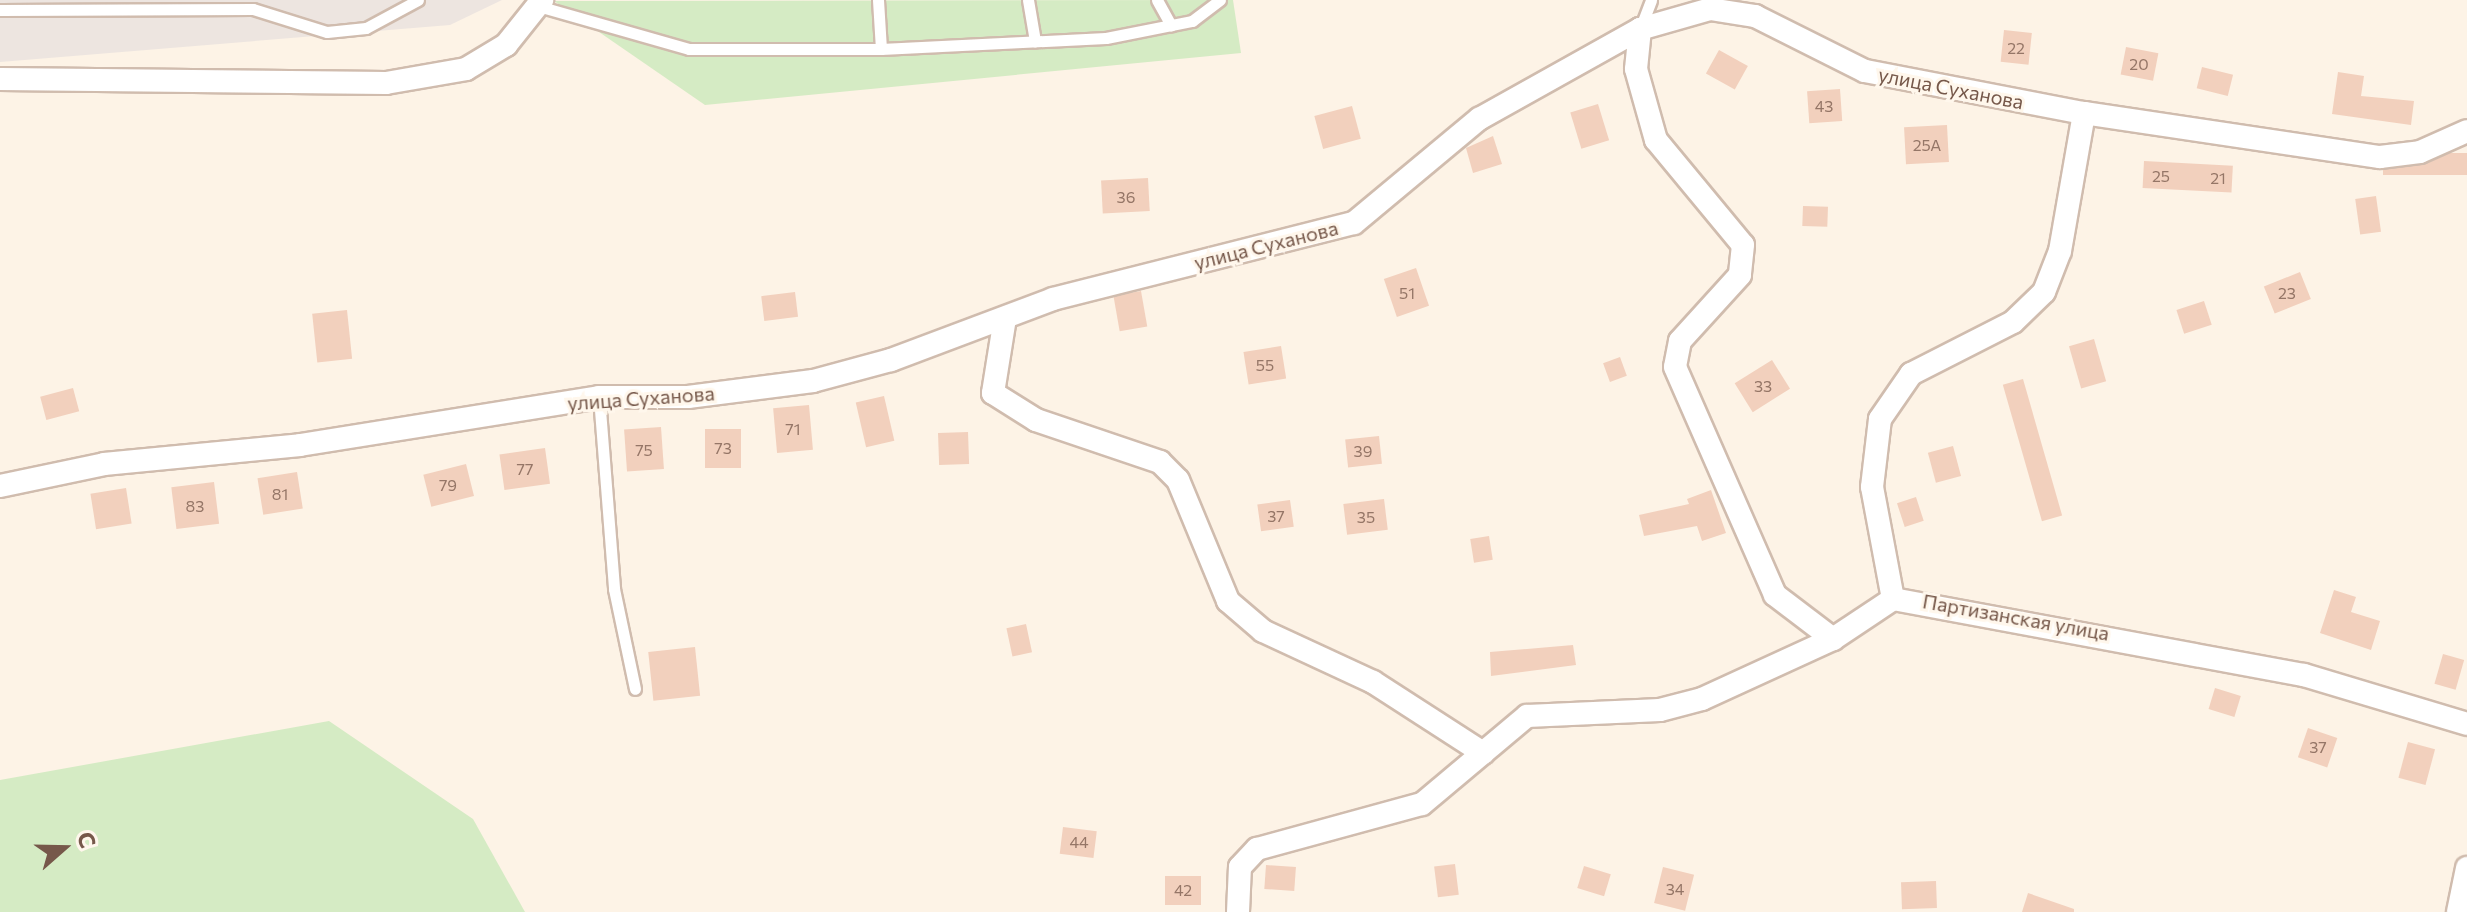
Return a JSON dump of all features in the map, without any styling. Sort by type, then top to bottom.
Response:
[{"type":"street","points":[[0,79],[386,83],[466,69],[506,45],[540,3]]},
{"type":"street","name":"улица Суханова","points":[[0,486],[104,464],[300,445],[599,397],[688,397],[813,381],[1005,318],[1053,299],[1354,223],[1379,209],[1445,141],[1640,29],[1685,13],[1734,10],[1865,71],[2084,113],[2380,157],[2420,152],[2467,131]]},
{"type":"street","points":[[1640,29],[1636,69],[1656,140],[1743,245],[1740,275],[1680,341],[1675,367],[1775,595],[1833,639]]},
{"type":"street","points":[[1893,599],[1872,487],[1880,419],[1911,374],[2013,322],[2044,292],[2060,251],[2084,113]]},
{"type":"street","points":[[1005,318],[993,393],[1036,420],[1160,462],[1178,480],[1228,601],[1263,631],[1373,682],[1483,753]]},
{"type":"street","name":"Партизанская улица","points":[[1238,912],[1240,867],[1257,849],[1422,804],[1527,716],[1660,710],[1759,676],[1833,639],[1893,599],[2304,675],[2467,724]]},
{"type":"street","points":[[2458,912],[2467,868]]},
{"type":"lane","points":[[0,8],[262,6],[327,32],[366,28],[418,0]]},
{"type":"lane","points":[[878,0],[881,49]]},
{"type":"lane","points":[[1028,0],[1035,41]]},
{"type":"lane","points":[[1157,0],[1171,25]]},
{"type":"lane","points":[[540,3],[689,49],[881,49],[1035,41],[1171,25],[1207,14],[1220,0]]},
{"type":"lane","points":[[1640,29],[1651,0]]},
{"type":"lane","points":[[599,397],[614,589],[635,689]]},
{"type":"shaded area","points":[[0,0],[502,0],[450,25],[0,62]]},
{"type":"green space","points":[[1233,0],[1241,53],[705,105],[554,1]]},
{"type":"green space","points":[[329,721],[473,819],[525,912],[0,912],[0,780]]},
{"type":"building","points":[[2004,30],[2032,33],[2029,65],[2001,62]]},
{"type":"building","points":[[2126,47],[2158,53],[2153,81],[2121,74]]},
{"type":"building","points":[[1719,50],[1748,66],[1735,90],[1706,74]]},
{"type":"building","points":[[2202,67],[2233,75],[2228,96],[2197,88]]},
{"type":"building","points":[[2338,72],[2364,76],[2361,96],[2414,101],[2411,125],[2332,114]]},
{"type":"building","points":[[1840,89],[1842,121],[1809,123],[1807,91]]},
{"type":"building","points":[[1598,104],[1609,140],[1581,149],[1570,112]]},
{"type":"building","points":[[1352,106],[1361,139],[1323,149],[1314,116]]},
{"type":"building","points":[[1947,125],[1949,162],[1906,164],[1904,127]]},
{"type":"building","points":[[1493,136],[1502,164],[1473,173],[1466,148]]},
{"type":"building","points":[[2383,153],[2467,153],[2467,175],[2383,175]]},
{"type":"building","points":[[2144,161],[2233,166],[2231,193],[2143,188]]},
{"type":"building","points":[[1148,178],[1150,211],[1103,213],[1101,180]]},
{"type":"building","points":[[2376,196],[2381,232],[2360,235],[2355,199]]},
{"type":"building","points":[[1803,206],[1828,207],[1827,227],[1802,226]]},
{"type":"building","points":[[1416,268],[1429,306],[1397,317],[1384,279]]},
{"type":"building","points":[[2300,272],[2311,299],[2275,313],[2264,287]]},
{"type":"building","points":[[1141,291],[1147,326],[1120,331],[1113,296]]},
{"type":"building","points":[[795,292],[798,317],[764,321],[761,296]]},
{"type":"building","points":[[2204,301],[2212,325],[2184,334],[2176,310]]},
{"type":"building","points":[[347,310],[352,359],[317,362],[312,314]]},
{"type":"building","points":[[2094,339],[2106,381],[2081,388],[2069,346]]},
{"type":"building","points":[[1281,346],[1286,379],[1249,385],[1243,352]]},
{"type":"building","points":[[1620,357],[1627,376],[1610,382],[1603,363]]},
{"type":"building","points":[[1772,360],[1790,389],[1753,412],[1735,383]]},
{"type":"building","points":[[2023,379],[2062,515],[2042,521],[2003,385]]},
{"type":"building","points":[[73,388],[79,411],[46,420],[40,397]]},
{"type":"building","points":[[884,396],[894,441],[866,447],[856,403]]},
{"type":"building","points":[[809,405],[813,450],[777,453],[773,408]]},
{"type":"building","points":[[661,427],[664,469],[627,471],[624,430]]},
{"type":"building","points":[[705,429],[741,429],[741,468],[705,468]]},
{"type":"building","points":[[968,432],[969,464],[939,465],[938,433]]},
{"type":"building","points":[[1379,436],[1382,464],[1348,467],[1345,440]]},
{"type":"building","points":[[1953,446],[1961,476],[1936,483],[1928,453]]},
{"type":"building","points":[[545,448],[550,484],[504,490],[499,454]]},
{"type":"building","points":[[466,464],[474,496],[431,507],[423,475]]},
{"type":"building","points":[[297,472],[303,509],[263,515],[257,478]]},
{"type":"building","points":[[214,482],[219,524],[176,529],[171,487]]},
{"type":"building","points":[[126,488],[132,524],[96,529],[90,494]]},
{"type":"building","points":[[1711,490],[1726,533],[1702,541],[1697,526],[1644,536],[1639,515],[1689,504],[1687,499]]},
{"type":"building","points":[[1916,497],[1924,521],[1905,527],[1897,503]]},
{"type":"building","points":[[1384,499],[1388,530],[1347,535],[1343,504]]},
{"type":"building","points":[[1290,500],[1294,527],[1261,531],[1257,505]]},
{"type":"building","points":[[1489,536],[1493,560],[1474,563],[1470,539]]},
{"type":"building","points":[[2334,590],[2356,597],[2351,612],[2380,621],[2371,650],[2320,633]]},
{"type":"building","points":[[1026,624],[1032,652],[1012,657],[1006,628]]},
{"type":"building","points":[[1573,645],[1576,665],[1491,676],[1490,652]]},
{"type":"building","points":[[695,647],[700,696],[653,701],[648,652]]},
{"type":"building","points":[[2443,654],[2464,660],[2456,690],[2434,684]]},
{"type":"building","points":[[2215,688],[2241,696],[2234,717],[2209,709]]},
{"type":"building","points":[[2308,728],[2337,738],[2327,767],[2298,757]]},
{"type":"building","points":[[2408,742],[2435,749],[2425,785],[2398,778]]},
{"type":"building","points":[[1063,827],[1097,831],[1093,858],[1060,854]]},
{"type":"building","points":[[1455,864],[1459,895],[1438,897],[1434,867]]},
{"type":"building","points":[[1266,865],[1296,867],[1294,891],[1264,889]]},
{"type":"building","points":[[1584,866],[1611,874],[1604,896],[1577,888]]},
{"type":"building","points":[[1663,867],[1694,875],[1685,911],[1654,903]]},
{"type":"building","points":[[1165,876],[1201,876],[1201,905],[1165,905]]},
{"type":"building","points":[[1936,881],[1937,908],[1902,909],[1901,882]]},
{"type":"building","points":[[2028,893],[2074,909],[2074,912],[2022,912]]}]
